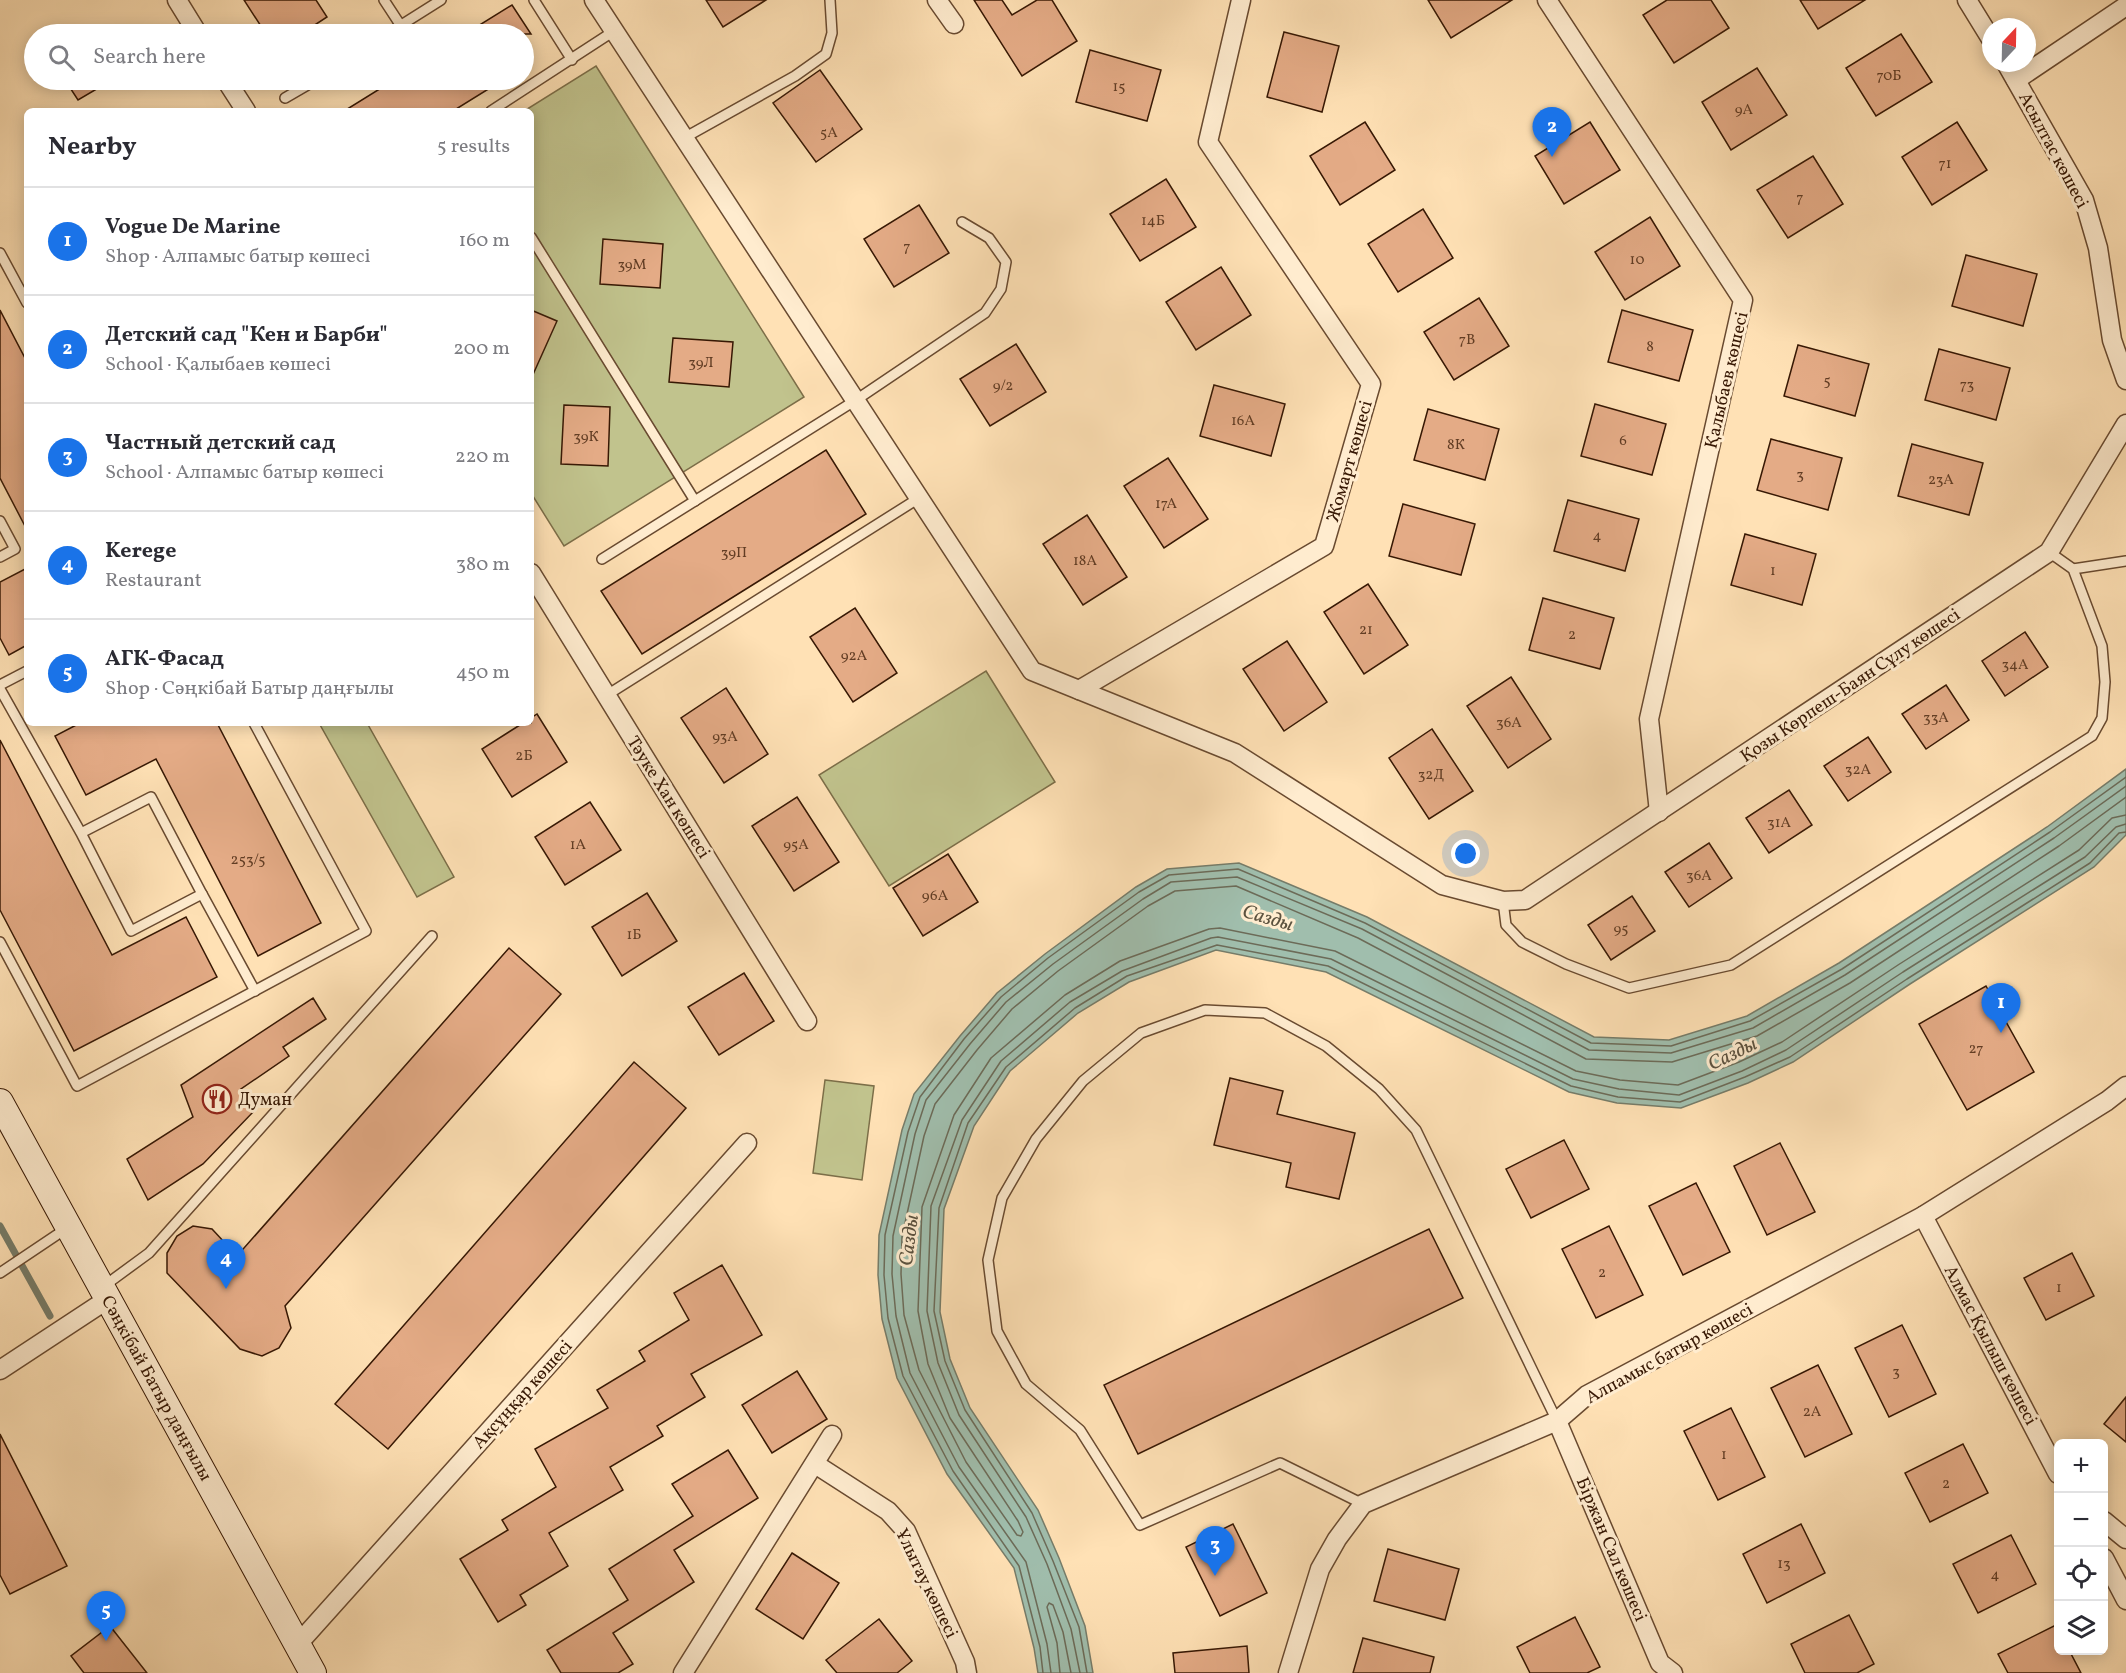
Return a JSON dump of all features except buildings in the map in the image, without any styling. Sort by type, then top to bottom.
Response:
[{"type":"main road","name":"Сәңкібай Батыр даңғылы","points":[[0,1102],[314,1673]]},
{"type":"street","points":[[177,0],[192,24]]},
{"type":"street","points":[[594,0],[1032,671],[1235,753],[1442,885],[1503,901]]},
{"type":"street","points":[[937,0],[954,24]]},
{"type":"street","name":"Жомарт көшесі","points":[[1079,690],[1324,546],[1371,384],[1208,142],[1241,0]]},
{"type":"street","name":"Қалыбаев көшесі","points":[[1547,0],[1743,300],[1649,719],[1659,812]]},
{"type":"street","points":[[1967,0],[1982,24]]},
{"type":"street","points":[[2016,80],[2126,6]]},
{"type":"street","name":"Асылтас көшесі","points":[[2011,72],[2084,200],[2098,248],[2112,340],[2126,380]]},
{"type":"street","points":[[232,90],[244,108]]},
{"type":"street","name":"Қозы Көрпеш-Баян Сұлу көшесі","points":[[1503,901],[1525,900],[2049,552],[2126,424]]},
{"type":"street","name":"Тәуке Хан көшесі","points":[[534,578],[807,1021]]},
{"type":"street","name":"Алпамыс батыр көшесі","points":[[1288,1673],[1320,1569],[1336,1539],[1364,1504],[1557,1421],[1587,1395],[1923,1216],[2107,1101],[2126,1086]]},
{"type":"street","name":"Ақсұңқар көшесі","points":[[298,1644],[747,1143]]},
{"type":"street","name":"Алмас Қылыш көшесі","points":[[1923,1216],[2054,1466]]},
{"type":"street","points":[[0,1370],[105,1293]]},
{"type":"street","name":"Біржан Сал көшесі","points":[[1557,1421],[1660,1663],[1673,1673]]},
{"type":"street","points":[[683,1673],[832,1435]]},
{"type":"street","name":"Ұлытау көшесі","points":[[814,1464],[888,1511],[906,1531],[968,1673]]},
{"type":"street","points":[[2108,1525],[2126,1539]]},
{"type":"street","points":[[2108,1567],[2126,1600]]},
{"type":"lane","points":[[384,0],[399,24]]},
{"type":"lane","points":[[403,24],[441,0]]},
{"type":"lane","points":[[534,0],[572,60]]},
{"type":"lane","points":[[684,138],[795,76],[826,54],[832,33],[830,0]]},
{"type":"lane","points":[[534,84],[614,31]]},
{"type":"lane","points":[[285,99],[300,90]]},
{"type":"lane","points":[[496,108],[524,90]]},
{"type":"lane","points":[[602,559],[855,400],[986,313],[1001,289],[1006,262],[988,238],[962,222]]},
{"type":"lane","points":[[534,242],[695,501]]},
{"type":"lane","points":[[0,253],[3,266],[24,298]]},
{"type":"lane","points":[[607,695],[919,498]]},
{"type":"lane","points":[[0,521],[15,549],[0,557]]},
{"type":"lane","points":[[1503,901],[1506,925],[1522,942],[1566,964],[1629,988],[1731,965],[2092,736],[2102,718],[2105,682],[2102,646],[2073,569],[2049,552]]},
{"type":"lane","points":[[2073,569],[2126,561]]},
{"type":"lane","points":[[24,673],[0,687],[81,833],[131,931],[202,894]]},
{"type":"lane","points":[[0,942],[77,1086],[366,931],[256,726]]},
{"type":"lane","points":[[81,833],[151,797],[255,991]]},
{"type":"lane","points":[[105,1293],[149,1253],[432,936]]},
{"type":"lane","points":[[1364,1504],[1280,1462],[1140,1525],[1080,1430],[1026,1384],[998,1331],[988,1260],[1002,1198],[1036,1139],[1083,1081],[1141,1033],[1205,1010],[1265,1012],[1326,1046],[1379,1089],[1416,1130],[1557,1421]]},
{"type":"lane","points":[[1,1272],[69,1227]]},
{"type":"green space","points":[[596,66],[804,397],[564,546],[534,498],[534,108],[529,108]]},
{"type":"green space","points":[[986,671],[1055,782],[889,886],[819,775]]},
{"type":"green space","points":[[321,726],[369,726],[454,877],[417,897]]},
{"type":"green space","points":[[825,1080],[874,1086],[862,1180],[813,1173]]},
{"type":"water","name":"Сазды","points":[[2126,769],[2126,835],[2094,867],[1910,984],[1793,1062],[1748,1083],[1681,1108],[1617,1103],[1569,1092],[1326,972],[1216,950],[1129,982],[1078,1013],[1010,1071],[974,1126],[944,1209],[940,1312],[950,1359],[970,1408],[1038,1510],[1085,1626],[1093,1673],[1038,1673],[1014,1568],[947,1474],[897,1378],[882,1319],[878,1275],[879,1235],[902,1130],[914,1094],[997,993],[1045,954],[1136,887],[1167,869],[1239,863],[1367,917],[1594,1037],[1669,1040],[1747,1016],[1839,963],[2047,827]]},
{"type":"waterway","points":[[0,1226],[50,1316]]},
{"type":"place","name":"Детский сад \"Кен и Барби\"","points":[[1552,157]]},
{"type":"place","name":"Vogue De Marine","points":[[2001,1033]]},
{"type":"place","name":"Думан","points":[[217,1099]]},
{"type":"place","name":"Kerege","points":[[226,1289]]},
{"type":"place","name":"Частный детский сад","points":[[1215,1576]]},
{"type":"place","name":"АГК-Фасад","points":[[106,1641]]}]
